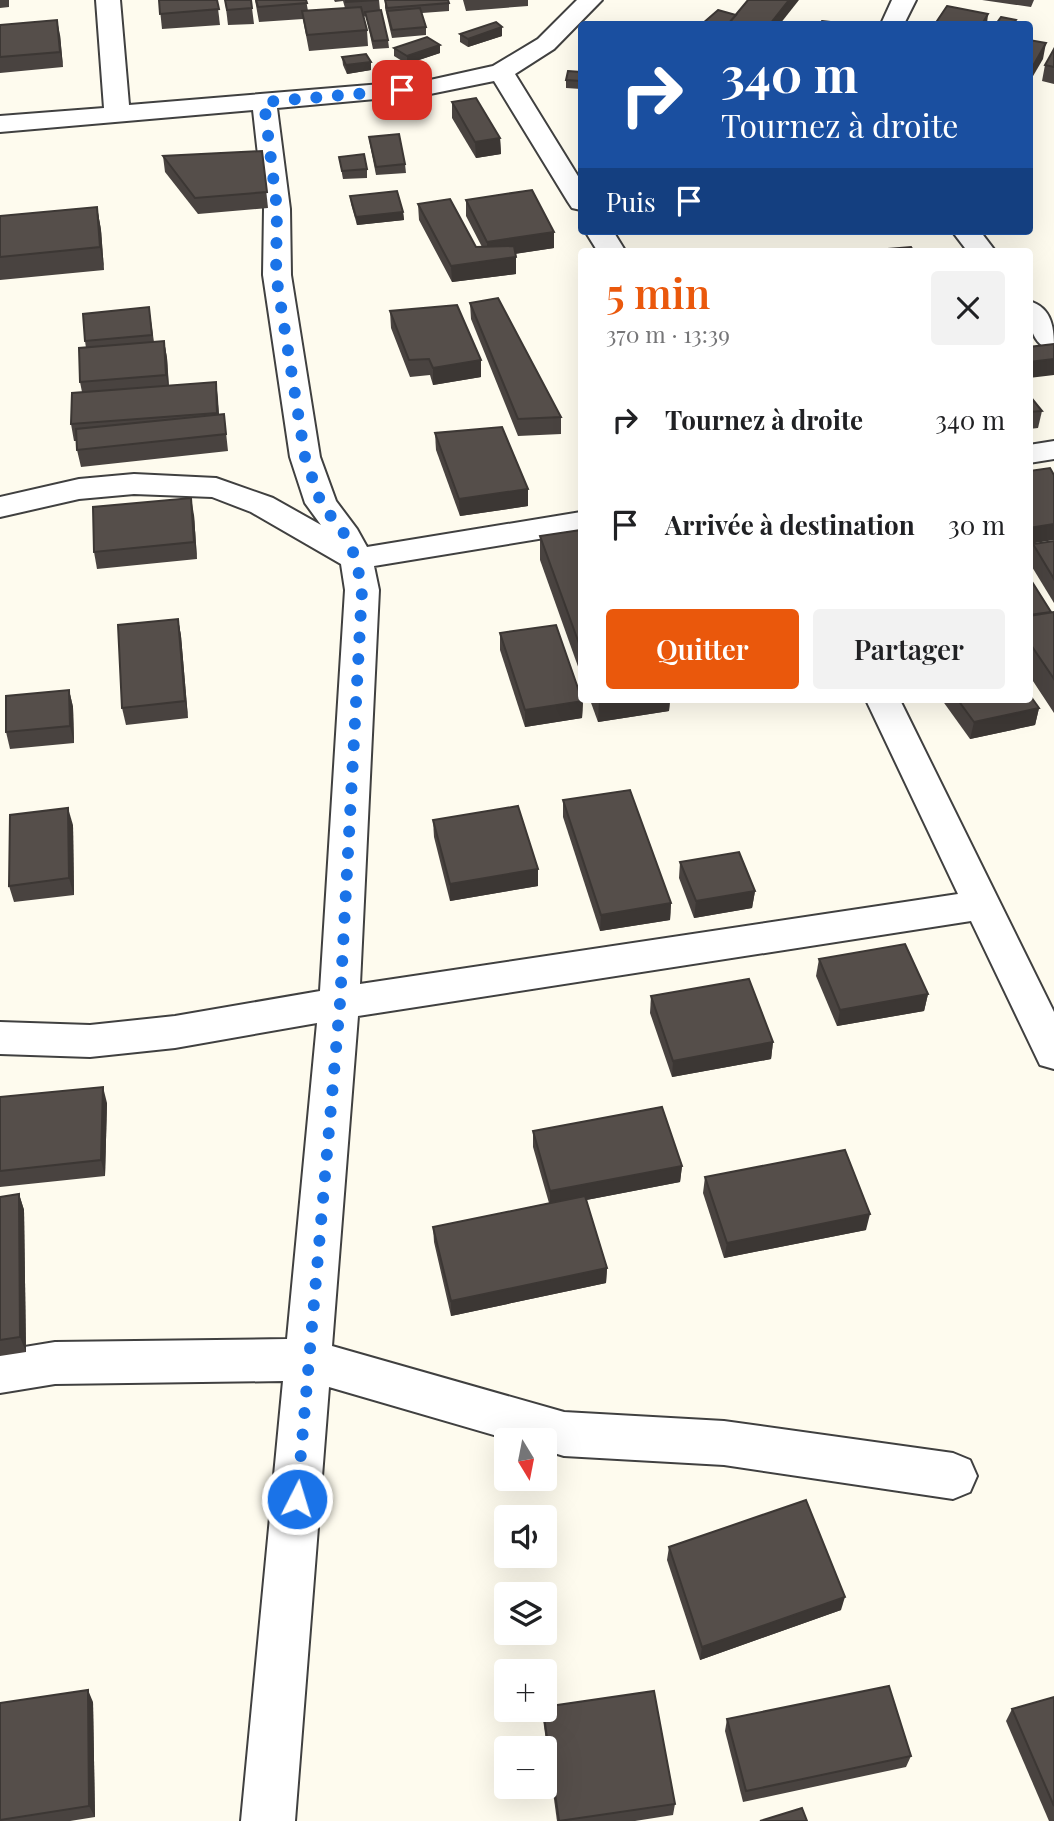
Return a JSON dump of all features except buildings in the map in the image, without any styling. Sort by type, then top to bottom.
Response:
[{"type":"street","points":[[108,0],[117,114]]},
{"type":"street","points":[[0,124],[430,87],[501,72],[546,44],[590,0]]},
{"type":"street","points":[[501,72],[578,197]]},
{"type":"street","points":[[264,102],[277,209],[276,275],[305,457],[321,503],[346,536],[356,559],[362,590],[340,1003],[268,1821]]},
{"type":"street","points":[[1033,315],[1054,342]]},
{"type":"street","points":[[1033,453],[1054,450]]},
{"type":"street","points":[[0,507],[79,489],[134,484],[216,488],[262,505],[356,559],[578,522]]},
{"type":"street","points":[[884,703],[1054,1053]]},
{"type":"street","points":[[0,1038],[90,1041],[175,1032],[340,1003],[982,905]]},
{"type":"street","points":[[0,1372],[55,1363],[309,1360],[564,1434],[724,1443],[953,1476]]},
{"type":"route","points":[[297,1499],[340,1003],[362,590],[356,559],[346,536],[321,503],[305,457],[276,275],[277,209],[264,102],[402,90]]}]
